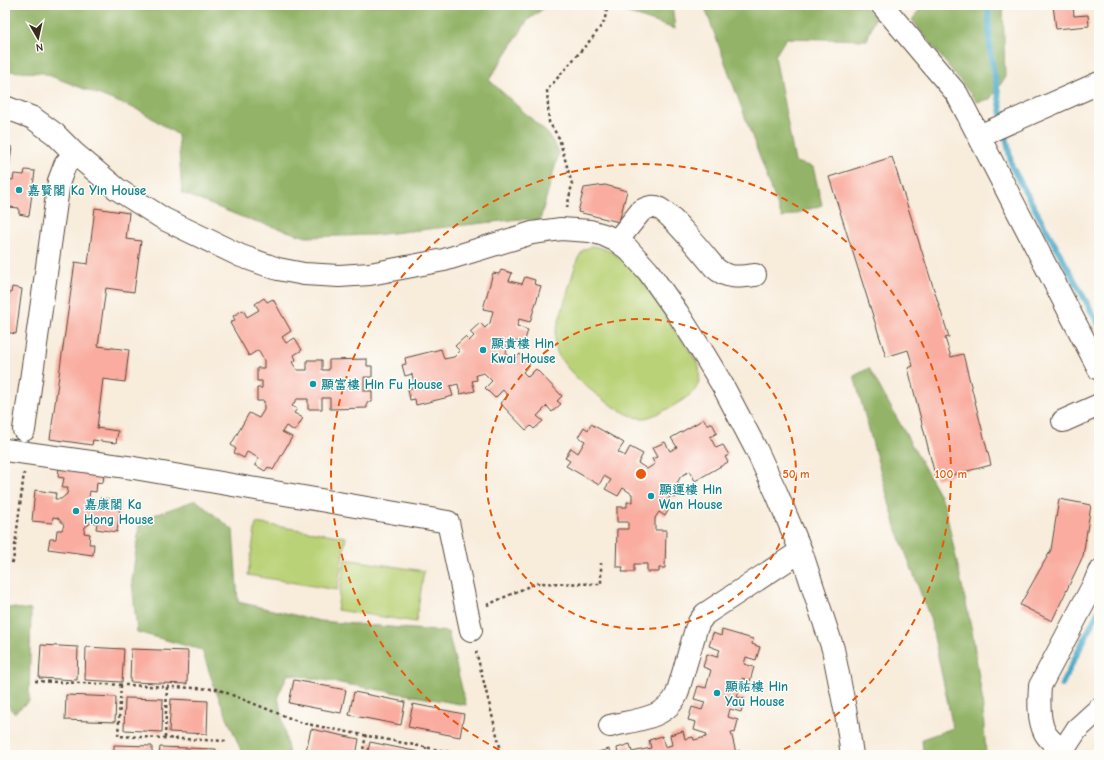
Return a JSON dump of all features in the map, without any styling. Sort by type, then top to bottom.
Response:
[{"type":"street","points":[[882,5],[957,94],[985,133],[1099,369]]},
{"type":"street","points":[[985,133],[1099,83]]},
{"type":"street","points":[[5,107],[33,118],[55,134],[74,153],[117,189],[164,220],[241,256],[278,269],[304,274],[339,276],[370,274],[444,260],[532,233],[561,229],[604,235],[617,241],[628,249],[648,271],[677,312],[723,386],[757,451],[801,551],[833,649],[846,714],[852,755]]},
{"type":"street","points":[[24,430],[59,181],[65,165],[74,153]]},
{"type":"street","points":[[617,241],[641,211],[652,207],[657,207],[668,214],[715,268],[723,274],[738,277],[755,275]]},
{"type":"street","points":[[1063,421],[1099,405]]},
{"type":"street","points":[[16,452],[134,468],[448,522],[470,622]]},
{"type":"street","points":[[610,726],[656,715],[668,708],[674,701],[677,694],[696,629],[705,614],[801,551]]},
{"type":"street","points":[[1099,572],[1040,686],[1039,701],[1042,724],[1046,733],[1062,753],[1077,729],[1099,709]]},
{"type":"path","points":[[561,229],[572,184],[559,138],[549,122],[547,90],[593,37],[604,22],[608,5]]},
{"type":"path","points":[[5,561],[13,562],[16,452]]},
{"type":"path","points":[[502,755],[470,622],[536,583],[601,584],[601,563]]},
{"type":"path","points":[[35,681],[217,689],[302,723],[466,755]]},
{"type":"path","points":[[121,684],[118,736],[226,741]]},
{"type":"path","points":[[165,738],[167,687]]},
{"type":"path","points":[[362,755],[366,735]]},
{"type":"path","points":[[424,755],[426,747]]},
{"type":"green space","points":[[5,5],[548,5],[528,20],[489,80],[548,134],[559,152],[540,220],[520,219],[374,235],[306,237],[242,217],[182,193],[178,135],[141,111],[43,73],[5,71]]},
{"type":"green space","points":[[605,5],[672,5],[675,29]]},
{"type":"green space","points":[[704,5],[862,5],[875,17],[867,40],[786,38],[775,56],[795,162],[813,167],[822,205],[782,218]]},
{"type":"green space","points":[[923,5],[1003,5],[1005,78],[990,99],[977,102],[912,20]]},
{"type":"green space","points":[[592,246],[605,249],[617,256],[638,276],[699,366],[700,372],[698,384],[695,390],[685,399],[660,413],[639,418],[617,409],[592,391],[570,371],[557,352],[555,342],[556,331],[577,260],[583,250]]},
{"type":"green space","points":[[869,368],[944,503],[972,631],[982,697],[986,755],[923,755],[922,739],[953,728],[930,618],[896,527],[854,376]]},
{"type":"green space","points":[[196,500],[233,530],[238,602],[320,621],[448,632],[466,705],[288,674],[278,696],[289,755],[243,755],[214,686],[202,650],[137,632],[132,581],[140,520]]},
{"type":"green space","points":[[256,523],[346,537],[337,590],[248,575]]},
{"type":"green space","points":[[345,559],[424,571],[416,622],[337,610]]},
{"type":"green space","points":[[5,607],[31,610],[29,701],[14,713],[5,701]]},
{"type":"building","points":[[1053,5],[1073,5],[1074,16],[1088,15],[1089,26],[1056,29]]},
{"type":"building","name":"嘉賢閣 Ka Yin House","points":[[5,146],[12,147],[9,168],[5,167]]},
{"type":"building","points":[[892,157],[949,337],[945,338],[951,357],[963,354],[991,465],[936,479],[908,368],[913,366],[908,350],[886,357],[829,177]]},
{"type":"building","name":"嘉賢閣 Ka Yin House","points":[[25,170],[35,171],[29,216],[19,214],[19,208],[9,207],[10,201],[5,200],[5,176],[7,179],[13,180],[14,174],[24,175]]},
{"type":"building","points":[[605,185],[627,191],[619,222],[578,212],[584,188]]},
{"type":"building","points":[[95,208],[129,213],[126,239],[141,241],[134,292],[106,288],[98,346],[129,350],[125,382],[103,379],[97,428],[118,431],[116,443],[93,440],[92,445],[50,439],[75,262],[88,264]]},
{"type":"building","name":"顯貴樓 Hin Kwai House","points":[[501,270],[512,273],[509,281],[522,284],[525,277],[535,280],[534,284],[541,286],[530,322],[519,319],[517,326],[528,330],[524,343],[514,341],[513,346],[508,344],[506,353],[513,361],[520,354],[530,364],[523,372],[528,377],[536,369],[562,396],[557,401],[561,404],[552,412],[547,406],[537,416],[543,421],[534,429],[531,426],[526,430],[500,403],[508,396],[503,390],[495,398],[485,388],[492,381],[484,373],[476,375],[477,380],[472,381],[475,391],[460,394],[458,384],[450,386],[453,396],[416,405],[415,399],[410,400],[408,389],[415,387],[412,374],[405,376],[402,365],[406,364],[405,358],[441,349],[444,359],[454,357],[460,351],[455,346],[465,337],[469,341],[474,336],[470,332],[480,323],[485,328],[490,323],[493,311],[483,309],[493,273],[499,274]]},
{"type":"building","points":[[12,287],[22,289],[16,334],[6,332],[5,326],[5,292],[11,293]]},
{"type":"building","name":"顯富樓 Hin Fu House","points":[[264,298],[267,302],[273,299],[291,331],[282,337],[286,343],[295,338],[302,350],[294,355],[296,360],[292,362],[297,370],[307,370],[307,360],[322,360],[322,370],[329,370],[329,360],[367,359],[367,366],[372,366],[372,377],[364,377],[364,391],[372,391],[372,402],[367,402],[367,408],[330,409],[330,398],[322,398],[322,409],[308,409],[308,399],[297,399],[292,406],[297,409],[294,413],[303,418],[295,431],[286,426],[282,432],[292,437],[273,470],[268,467],[265,471],[255,465],[259,458],[247,452],[244,458],[234,453],[236,449],[231,445],[249,413],[259,418],[264,410],[264,401],[257,401],[257,388],[262,388],[262,381],[257,381],[257,368],[264,368],[264,360],[258,350],[249,356],[230,323],[235,320],[233,316],[243,310],[247,317],[259,310],[255,304]]},
{"type":"building","name":"顯運樓 Hin Wan House","points":[[704,419],[707,425],[712,423],[717,433],[710,437],[716,448],[723,445],[729,455],[725,457],[728,462],[695,481],[690,471],[681,476],[677,483],[682,487],[675,498],[671,495],[667,502],[672,504],[665,516],[659,512],[655,518],[655,530],[666,530],[665,568],[659,568],[659,572],[647,572],[647,564],[634,564],[634,572],[622,572],[623,567],[616,567],[617,529],[628,529],[628,522],[617,522],[617,507],[627,507],[627,502],[632,502],[632,494],[623,488],[618,496],[605,489],[611,480],[604,476],[599,485],[566,466],[570,461],[565,458],[571,448],[578,453],[585,441],[578,437],[584,427],[588,430],[591,424],[624,443],[618,452],[625,456],[630,447],[643,454],[638,463],[647,469],[655,464],[652,459],[657,457],[652,448],[665,442],[670,451],[677,447],[671,438]]},
{"type":"building","name":"嘉康閣 Ka Hong House","points":[[59,467],[104,473],[103,483],[97,482],[96,492],[90,491],[89,497],[94,504],[100,504],[100,498],[121,501],[117,532],[96,529],[97,523],[92,522],[85,527],[84,533],[90,534],[89,544],[94,544],[93,555],[48,549],[50,539],[56,539],[57,530],[62,530],[64,525],[58,518],[53,517],[52,523],[32,521],[35,490],[56,493],[55,499],[61,499],[67,494],[68,488],[62,488],[64,478],[58,477]]},
{"type":"building","points":[[1059,499],[1091,505],[1083,556],[1052,621],[1020,605],[1051,550]]},
{"type":"building","name":"顯祐樓 Hin Yau House","points":[[722,630],[753,639],[752,644],[760,647],[756,660],[746,657],[744,664],[754,667],[750,681],[742,678],[737,697],[745,699],[741,712],[730,709],[728,717],[738,720],[735,733],[731,732],[736,753],[739,750],[744,755],[618,755],[617,748],[630,744],[632,752],[651,748],[649,740],[662,736],[665,747],[672,745],[670,735],[683,731],[685,739],[693,737],[694,740],[706,737],[707,734],[694,730],[696,722],[688,720],[692,707],[702,710],[705,702],[694,699],[698,686],[706,688],[711,670],[703,667],[707,654],[717,657],[720,650],[709,646],[713,633],[721,636]]},
{"type":"building","points":[[41,645],[78,647],[77,680],[39,678]]},
{"type":"building","points":[[86,647],[124,649],[122,682],[85,680]]},
{"type":"building","points":[[131,649],[188,651],[187,684],[130,682]]},
{"type":"building","points":[[294,680],[346,690],[341,713],[289,703]]},
{"type":"building","points":[[354,692],[405,702],[401,725],[349,715]]},
{"type":"building","points":[[66,695],[116,697],[115,722],[65,720]]},
{"type":"building","points":[[125,698],[163,699],[162,732],[124,730]]},
{"type":"building","points":[[171,699],[208,701],[207,734],[169,732]]},
{"type":"building","points":[[413,704],[464,714],[460,737],[408,727]]},
{"type":"building","points":[[311,729],[359,739],[356,755],[305,755]]},
{"type":"building","points":[[370,742],[419,752],[418,755],[367,755]]},
{"type":"building","points":[[114,745],[152,746],[152,755],[114,755]]},
{"type":"building","points":[[160,747],[216,749],[216,755],[159,755]]},
{"type":"building","points":[[609,749],[610,755],[596,755],[595,753]]},
{"type":"waterway","points":[[988,5],[990,51],[1012,167],[1099,325]]},
{"type":"waterway","points":[[1062,684],[1099,610]]},
{"type":"place","name":"嘉賢閣 Ka Yin House","points":[[19,190]]},
{"type":"place","name":"顯貴樓 Hin Kwai House","points":[[483,350]]},
{"type":"place","name":"顯富樓 Hin Fu House","points":[[313,384]]},
{"type":"place","name":"顯運樓 Hin Wan House","points":[[651,496]]},
{"type":"place","name":"嘉康閣 Ka Hong House","points":[[76,511]]},
{"type":"place","name":"顯祐樓 Hin Yau House","points":[[717,693]]}]
